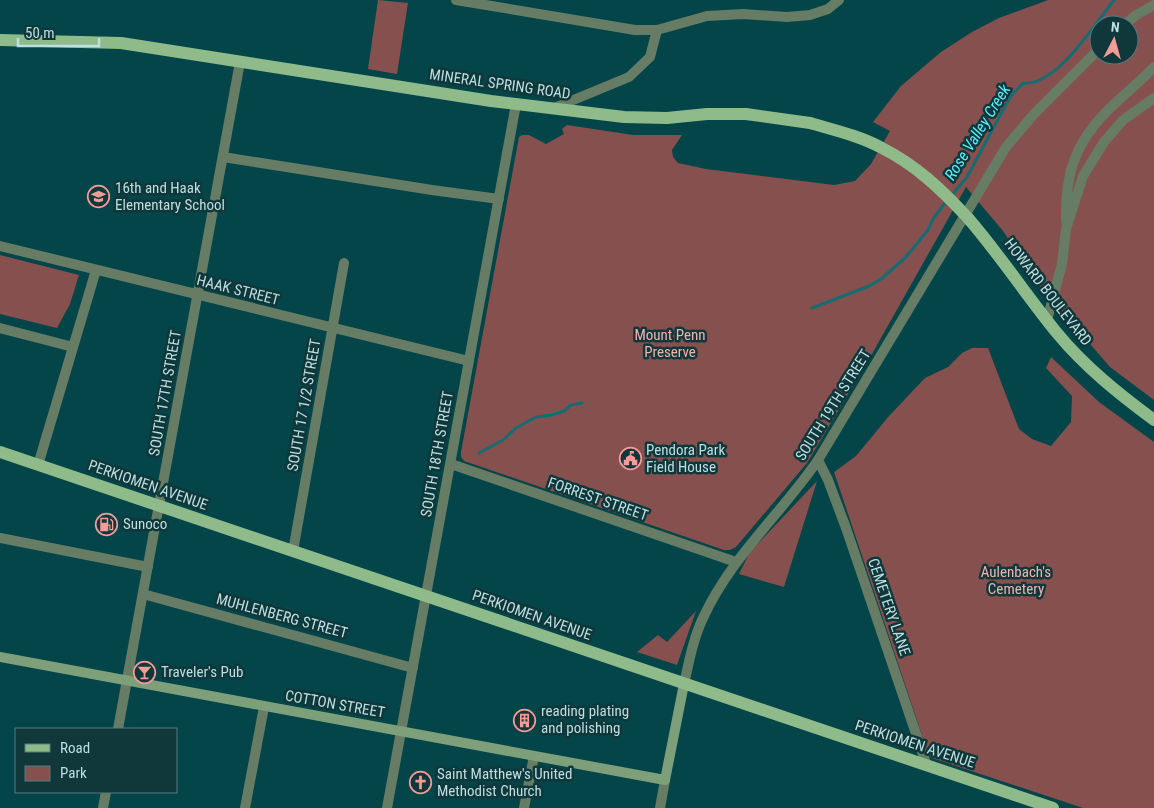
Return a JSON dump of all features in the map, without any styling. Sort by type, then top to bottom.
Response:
[{"type":"main road","name":"MINERAL SPRING ROAD","points":[[0,40],[121,43],[516,104],[624,117],[658,118],[707,114],[746,114],[810,123],[873,144],[904,161],[944,192],[968,218]]},
{"type":"main road","name":"HOWARD BOULEVARD","points":[[968,218],[1058,334],[1100,378],[1154,420]]},
{"type":"main road","name":"PERKIOMEN AVENUE","points":[[0,452],[1053,808]]},
{"type":"street","points":[[456,0],[635,30],[656,30],[707,16],[743,14],[787,17],[810,14],[828,9],[839,0]]},
{"type":"street","points":[[1136,15],[1154,5]]},
{"type":"street","points":[[554,108],[629,77],[650,57],[656,30]]},
{"type":"street","name":"SOUTH 19TH STREET","points":[[660,808],[691,653],[702,619],[716,591],[736,562],[805,479],[818,460],[1006,147],[1034,114],[1089,59]]},
{"type":"street","name":"SOUTH 17TH STREET","points":[[118,728],[240,62]]},
{"type":"street","points":[[1047,320],[1062,264],[1070,168],[1089,132],[1106,112],[1154,67]]},
{"type":"street","points":[[1066,229],[1083,176],[1104,142],[1123,120],[1154,98]]},
{"type":"street","name":"SOUTH 18TH STREET","points":[[387,808],[516,104]]},
{"type":"street","points":[[223,157],[499,199]]},
{"type":"street","name":"HAAK STREET","points":[[0,246],[470,362]]},
{"type":"street","name":"SOUTH 17 1/2 STREET","points":[[293,551],[344,263]]},
{"type":"street","points":[[38,465],[96,270]]},
{"type":"street","points":[[0,328],[73,347]]},
{"type":"street","name":"CEMETERY LANE","points":[[818,460],[828,480],[846,528],[927,766]]},
{"type":"street","name":"FORREST STREET","points":[[451,464],[736,562]]},
{"type":"street","points":[[0,538],[148,567]]},
{"type":"street","name":"MUHLENBERG STREET","points":[[143,594],[413,668]]},
{"type":"street","name":"COTTON STREET","points":[[0,657],[665,780]]},
{"type":"street","points":[[245,808],[264,707]]},
{"type":"street","points":[[524,808],[534,756]]},
{"type":"street","points":[[103,808],[106,793]]},
{"type":"green space","points":[[378,0],[408,3],[397,74],[368,69]]},
{"type":"green space","name":"Mount Penn Preserve","points":[[1048,0],[1154,0],[1154,400],[1110,367],[1039,285],[1003,231],[966,187],[872,354],[807,463],[736,547],[724,550],[464,461],[461,457],[461,452],[519,137],[529,135],[546,144],[564,134],[562,129],[567,125],[633,135],[682,135],[672,150],[673,157],[678,163],[706,169],[834,185],[855,181],[871,164],[890,131],[873,122],[901,86],[941,52],[972,32],[999,18]]},
{"type":"green space","points":[[0,255],[79,275],[70,304],[57,328],[0,314]]},
{"type":"green space","name":"Aulenbach's Cemetery","points":[[972,348],[988,348],[1019,429],[1032,439],[1051,446],[1071,422],[1072,396],[1046,368],[1051,357],[1099,402],[1154,442],[1154,808],[1083,808],[932,758],[928,753],[834,472],[856,456],[889,416],[925,378],[948,367],[962,353]]},
{"type":"green space","points":[[817,481],[784,587],[739,574],[750,552]]},
{"type":"green space","points":[[696,611],[677,665],[637,652],[658,635],[667,642]]},
{"type":"waterway","name":"Rose Valley Creek","points":[[951,196],[967,177],[1010,97],[1023,83],[1036,82],[1061,65],[1086,38],[1114,0]]},
{"type":"waterway","name":"Rose Valley Creek","points":[[812,308],[869,286],[881,279],[906,257],[928,230],[933,219],[947,200]]},
{"type":"waterway","name":"Rose Valley Creek","points":[[479,453],[503,440],[516,428],[536,417],[552,415],[564,411],[571,405],[582,403]]},
{"type":"place","name":"16th and Haak Elementary School","points":[[99,197]]},
{"type":"place","name":"Pendora Park Field House","points":[[630,459]]},
{"type":"place","name":"Sunoco","points":[[107,524]]},
{"type":"place","name":"Traveler's Pub","points":[[145,672]]},
{"type":"place","name":"reading plating and polishing","points":[[525,720]]},
{"type":"place","name":"Saint Matthew's United Methodist Church","points":[[421,783]]}]
